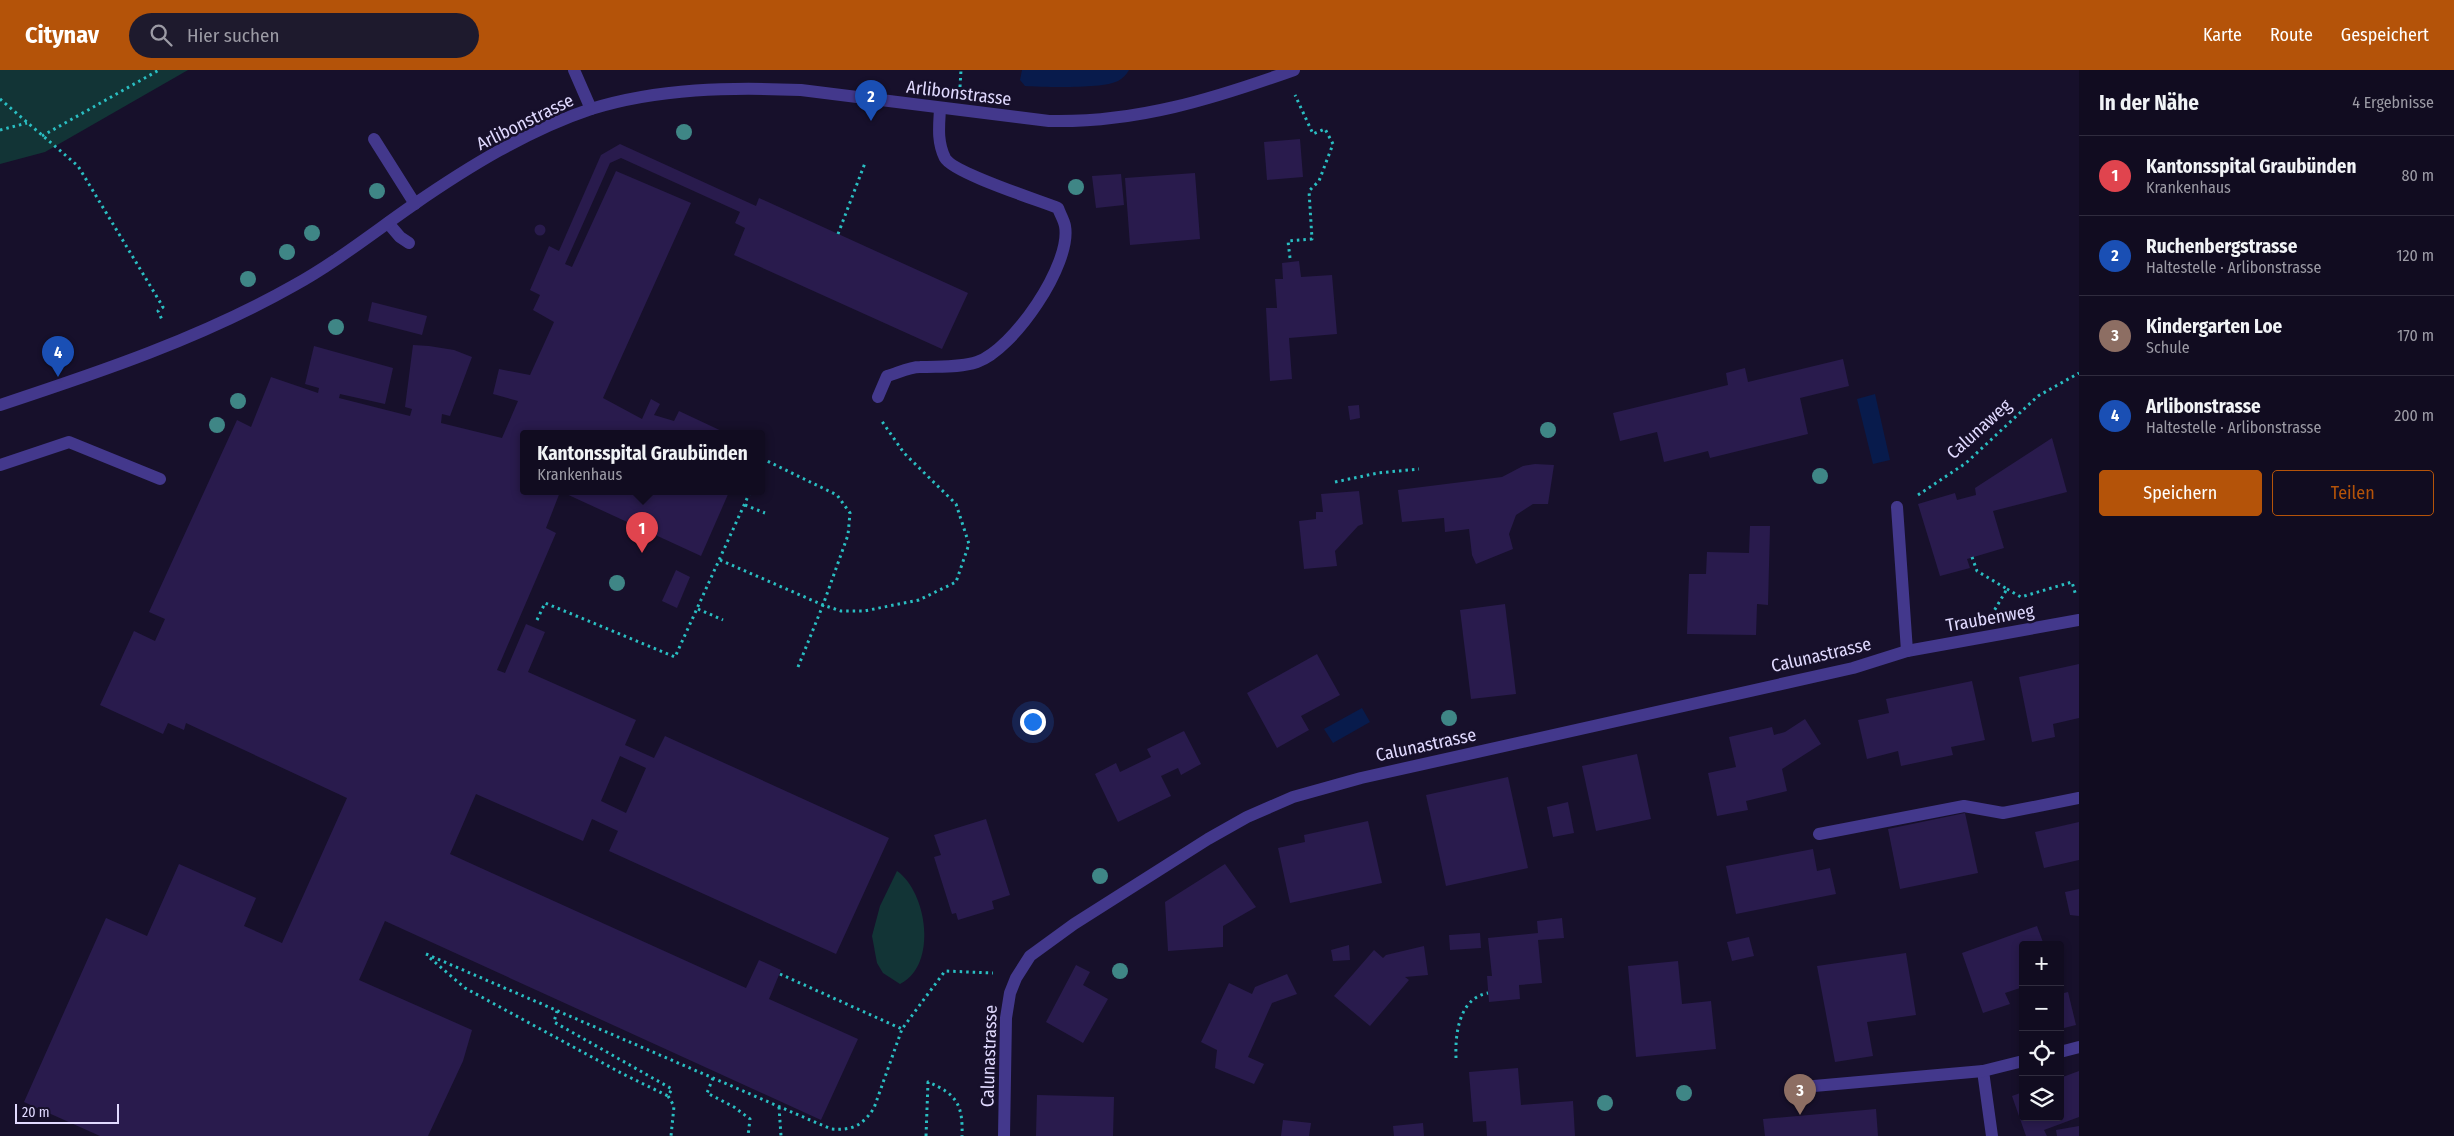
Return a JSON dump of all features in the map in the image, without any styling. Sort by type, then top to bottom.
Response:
[{"type":"street","points":[[574,70],[591,109]]},
{"type":"street","name":"Arlibonstrasse","points":[[0,405],[118,366],[190,336],[294,286],[415,204],[505,147],[551,125],[591,109],[665,93],[760,88],[800,90],[940,109],[1089,122],[1182,106],[1227,94],[1294,70]]},
{"type":"street","points":[[878,397],[887,376],[918,367],[960,366],[978,362],[1000,348],[1044,296],[1063,250],[1065,226],[1058,208],[966,173],[946,160],[939,140],[940,109]]},
{"type":"street","points":[[374,140],[415,204]]},
{"type":"street","points":[[388,223],[400,237],[409,243]]},
{"type":"street","points":[[0,465],[69,442],[160,479]]},
{"type":"street","points":[[1898,507],[1907,651]]},
{"type":"street","name":"Traubenweg","points":[[1907,651],[2079,620]]},
{"type":"street","name":"Calunastrasse","points":[[1004,1136],[1006,1018],[1010,993],[1016,978],[1030,956],[1074,924],[1208,839],[1247,817],[1293,797],[1361,778],[1853,668],[1907,651]]},
{"type":"street","points":[[1819,834],[1964,806],[2003,813],[2079,798]]},
{"type":"street","points":[[2064,1051],[2079,1047]]},
{"type":"street","points":[[1814,1086],[1983,1071],[2019,1062]]},
{"type":"street","points":[[1983,1071],[1992,1136]]},
{"type":"path","points":[[42,136],[159,70]]},
{"type":"path","points":[[960,86],[961,70]]},
{"type":"path","points":[[1290,258],[1288,241],[1312,239],[1309,191],[1319,181],[1333,144],[1325,129],[1313,134],[1294,93]]},
{"type":"path","points":[[0,99],[78,166],[163,307],[158,311],[166,326]]},
{"type":"path","points":[[0,130],[27,122]]},
{"type":"path","points":[[838,234],[865,163]]},
{"type":"path","name":"Calunaweg","points":[[1898,507],[1966,463],[2038,396],[2079,373]]},
{"type":"path","points":[[720,560],[823,605],[842,610],[864,610],[919,600],[956,582],[969,544],[956,504],[904,453],[882,421],[878,397]]},
{"type":"path","points":[[765,459],[838,495],[850,513],[848,535],[798,667]]},
{"type":"path","points":[[1336,482],[1378,473],[1419,469]]},
{"type":"path","points":[[537,620],[545,603],[675,657],[749,495]]},
{"type":"path","points":[[745,505],[765,513]]},
{"type":"path","points":[[1972,557],[1977,571],[2021,597],[2072,582],[2078,602]]},
{"type":"path","points":[[1993,614],[2006,589]]},
{"type":"path","points":[[698,609],[724,620]]},
{"type":"path","points":[[670,1136],[674,1106],[668,1096],[571,1047],[465,988],[426,954],[831,1129],[856,1127],[867,1119],[874,1108],[902,1029],[945,971],[997,973]]},
{"type":"path","points":[[780,974],[902,1029]]},
{"type":"path","points":[[1456,1058],[1457,1039],[1463,1012],[1473,1000],[1488,993]]},
{"type":"path","points":[[556,1011],[554,1022],[672,1088],[668,1096]]},
{"type":"path","points":[[713,1078],[707,1093],[734,1107],[750,1119],[748,1136]]},
{"type":"path","points":[[926,1136],[928,1082],[943,1088],[958,1102],[962,1113],[962,1136]]},
{"type":"path","points":[[779,1106],[781,1136]]},
{"type":"green space","points":[[0,70],[188,70],[45,152],[0,164]]},
{"type":"green space","points":[[897,871],[907,881],[915,895],[921,911],[924,928],[924,945],[920,961],[912,975],[900,984],[883,973],[877,963],[872,936],[880,906]]},
{"type":"water","points":[[1022,70],[1129,70],[1121,79],[1110,84],[1059,87],[1025,86],[1020,80]]},
{"type":"water","points":[[1875,394],[1890,460],[1873,464],[1857,399]]},
{"type":"water","points":[[1362,708],[1370,722],[1333,743],[1324,729]]},
{"type":"building","points":[[1300,139],[1303,177],[1267,180],[1264,142]]},
{"type":"building","points":[[620,144],[756,206],[759,198],[968,293],[942,349],[734,255],[745,228],[735,223],[740,212],[621,158],[610,163],[565,264],[572,267],[616,171],[691,203],[603,398],[642,419],[651,399],[660,404],[654,415],[674,421],[679,411],[719,430],[520,430],[520,495],[559,495],[546,528],[556,533],[497,670],[505,673],[526,624],[545,632],[528,672],[636,720],[625,745],[654,758],[665,736],[889,838],[836,954],[609,851],[618,831],[592,819],[583,841],[476,794],[450,854],[746,988],[759,960],[781,970],[769,999],[858,1039],[821,1120],[385,921],[359,980],[472,1030],[463,1061],[428,1136],[100,1136],[24,1102],[106,918],[147,936],[179,864],[256,898],[244,926],[282,943],[347,798],[186,723],[184,730],[168,723],[163,734],[100,705],[134,631],[155,641],[165,619],[149,612],[237,420],[251,427],[271,377],[318,393],[319,388],[305,384],[314,346],[393,368],[385,404],[340,394],[339,398],[410,416],[412,409],[405,407],[413,345],[429,346],[454,350],[472,357],[450,416],[442,414],[441,423],[502,438],[518,401],[493,394],[499,369],[530,375],[554,322],[533,310],[540,295],[530,290],[549,246],[559,251],[601,155]],"holes":[[[620,756],[646,768],[626,813],[601,801]]]},
{"type":"building","points":[[1195,173],[1200,239],[1130,245],[1125,178]]},
{"type":"building","points":[[1121,174],[1124,205],[1096,208],[1092,176]]},
{"type":"building","points":[[540,224],[546,230],[540,236],[534,230]]},
{"type":"building","points":[[1299,261],[1301,277],[1332,275],[1337,334],[1289,338],[1292,379],[1270,381],[1266,308],[1277,308],[1275,279],[1283,279],[1282,263]]},
{"type":"building","points":[[372,302],[427,316],[422,335],[368,321]]},
{"type":"building","points":[[1843,359],[1849,386],[1800,398],[1808,434],[1710,458],[1708,451],[1664,462],[1657,432],[1620,441],[1613,413],[1728,385],[1726,373],[1745,368],[1748,382]]},
{"type":"building","points":[[1359,405],[1360,418],[1350,420],[1348,406]]},
{"type":"building","points":[[2052,438],[2067,492],[1993,511],[2004,548],[1967,559],[1970,568],[1940,576],[1918,504],[1955,493],[1957,500],[1976,495],[1975,488]]},
{"type":"building","points":[[1535,464],[1554,465],[1548,504],[1533,504],[1516,515],[1509,534],[1513,549],[1476,564],[1472,555],[1469,529],[1445,532],[1444,518],[1402,522],[1398,490],[1502,477],[1523,466]]},
{"type":"building","points":[[1359,491],[1363,524],[1358,526],[1335,551],[1337,566],[1304,569],[1299,521],[1316,519],[1316,512],[1323,512],[1321,494]]},
{"type":"building","points":[[569,495],[728,495],[701,556]]},
{"type":"building","points":[[1750,526],[1770,526],[1768,605],[1757,604],[1756,635],[1687,634],[1689,574],[1706,574],[1707,552],[1749,553]]},
{"type":"building","points":[[676,570],[690,577],[677,608],[662,601]]},
{"type":"building","points":[[1505,604],[1516,694],[1471,699],[1460,610]]},
{"type":"building","points":[[1317,654],[1340,695],[1301,716],[1309,730],[1277,748],[1247,693]]},
{"type":"building","points":[[2079,664],[2079,718],[2053,724],[2055,737],[2032,742],[2019,677]]},
{"type":"building","points":[[1972,681],[1985,740],[1951,747],[1953,755],[1901,766],[1898,751],[1867,759],[1858,720],[1889,713],[1886,699]]},
{"type":"building","points":[[1805,719],[1821,744],[1782,769],[1787,791],[1746,801],[1748,810],[1717,816],[1708,773],[1736,767],[1729,737],[1772,727],[1774,735],[1785,732]]},
{"type":"building","points":[[1184,731],[1201,764],[1181,775],[1178,768],[1161,776],[1171,796],[1118,822],[1095,774],[1116,763],[1120,772],[1151,757],[1147,749]]},
{"type":"building","points":[[1637,754],[1651,819],[1596,831],[1582,766]]},
{"type":"building","points":[[1508,777],[1528,868],[1446,886],[1426,795]]},
{"type":"building","points":[[1568,802],[1574,833],[1553,837],[1547,807]]},
{"type":"building","points":[[1965,813],[1978,873],[1900,889],[1888,829]]},
{"type":"building","points":[[986,819],[1010,895],[992,901],[994,909],[958,920],[956,913],[952,914],[934,857],[941,855],[934,835]]},
{"type":"building","points":[[1368,821],[1382,883],[1290,903],[1278,848],[1305,842],[1304,835]]},
{"type":"building","points":[[2079,822],[2079,860],[2044,868],[2035,832]]},
{"type":"building","points":[[1813,849],[1817,871],[1830,868],[1836,894],[1736,914],[1726,866]]},
{"type":"building","points":[[1225,864],[1256,907],[1223,926],[1223,947],[1168,951],[1165,902]]},
{"type":"building","points":[[2079,889],[2079,916],[2070,915],[2065,892]]},
{"type":"building","points":[[1562,918],[1564,938],[1538,940],[1542,983],[1519,985],[1520,999],[1489,1002],[1487,976],[1492,976],[1488,938],[1538,933],[1537,921]]},
{"type":"building","points":[[2037,926],[2043,941],[2019,941],[2019,988],[2005,993],[2010,1004],[1983,1013],[1962,953]]},
{"type":"building","points":[[1480,933],[1481,948],[1450,950],[1449,935]]},
{"type":"building","points":[[1749,937],[1754,956],[1732,961],[1727,942]]},
{"type":"building","points":[[1349,945],[1350,960],[1333,961],[1331,950]]},
{"type":"building","points":[[1424,946],[1428,975],[1405,977],[1409,980],[1370,1026],[1334,996],[1374,950],[1383,958],[1386,955]]},
{"type":"building","points":[[1906,953],[1916,1015],[1867,1022],[1873,1056],[1835,1062],[1817,966]]},
{"type":"building","points":[[1678,961],[1682,1004],[1711,1001],[1716,1049],[1636,1057],[1628,966]]},
{"type":"building","points":[[1076,965],[1090,972],[1083,985],[1108,999],[1083,1043],[1046,1022]]},
{"type":"building","points":[[1287,974],[1297,994],[1272,1003],[1248,1057],[1264,1064],[1254,1084],[1215,1068],[1217,1050],[1201,1042],[1229,983],[1252,994],[1255,987]]},
{"type":"building","points":[[2068,992],[2076,1025],[2064,1028],[2064,993]]},
{"type":"building","points":[[1518,1068],[1521,1105],[1573,1101],[1575,1136],[1487,1136],[1486,1121],[1473,1122],[1469,1072]]},
{"type":"building","points":[[2079,1071],[2079,1117],[2044,1130],[2047,1136],[2026,1136],[2021,1121],[2064,1121],[2064,1077]]},
{"type":"building","points":[[2019,1093],[2019,1116],[2012,1096]]},
{"type":"building","points":[[1037,1095],[1114,1097],[1113,1136],[1036,1136]]},
{"type":"building","points":[[1876,1109],[1878,1136],[1765,1136],[1763,1119]]},
{"type":"building","points":[[1283,1120],[1311,1123],[1309,1136],[1281,1136]]},
{"type":"building","points":[[1423,1123],[1424,1136],[1394,1136],[1393,1126]]},
{"type":"building","points":[[2079,1126],[2079,1136],[2057,1136],[2056,1130]]},
{"type":"place","name":"Ruchenbergstrasse","points":[[871,121]]},
{"type":"place","name":"Arlibonstrasse","points":[[58,377]]},
{"type":"place","name":"Kantonsspital Graubünden","points":[[642,553]]},
{"type":"place","name":"Kindergarten Loe","points":[[1800,1115]]}]
